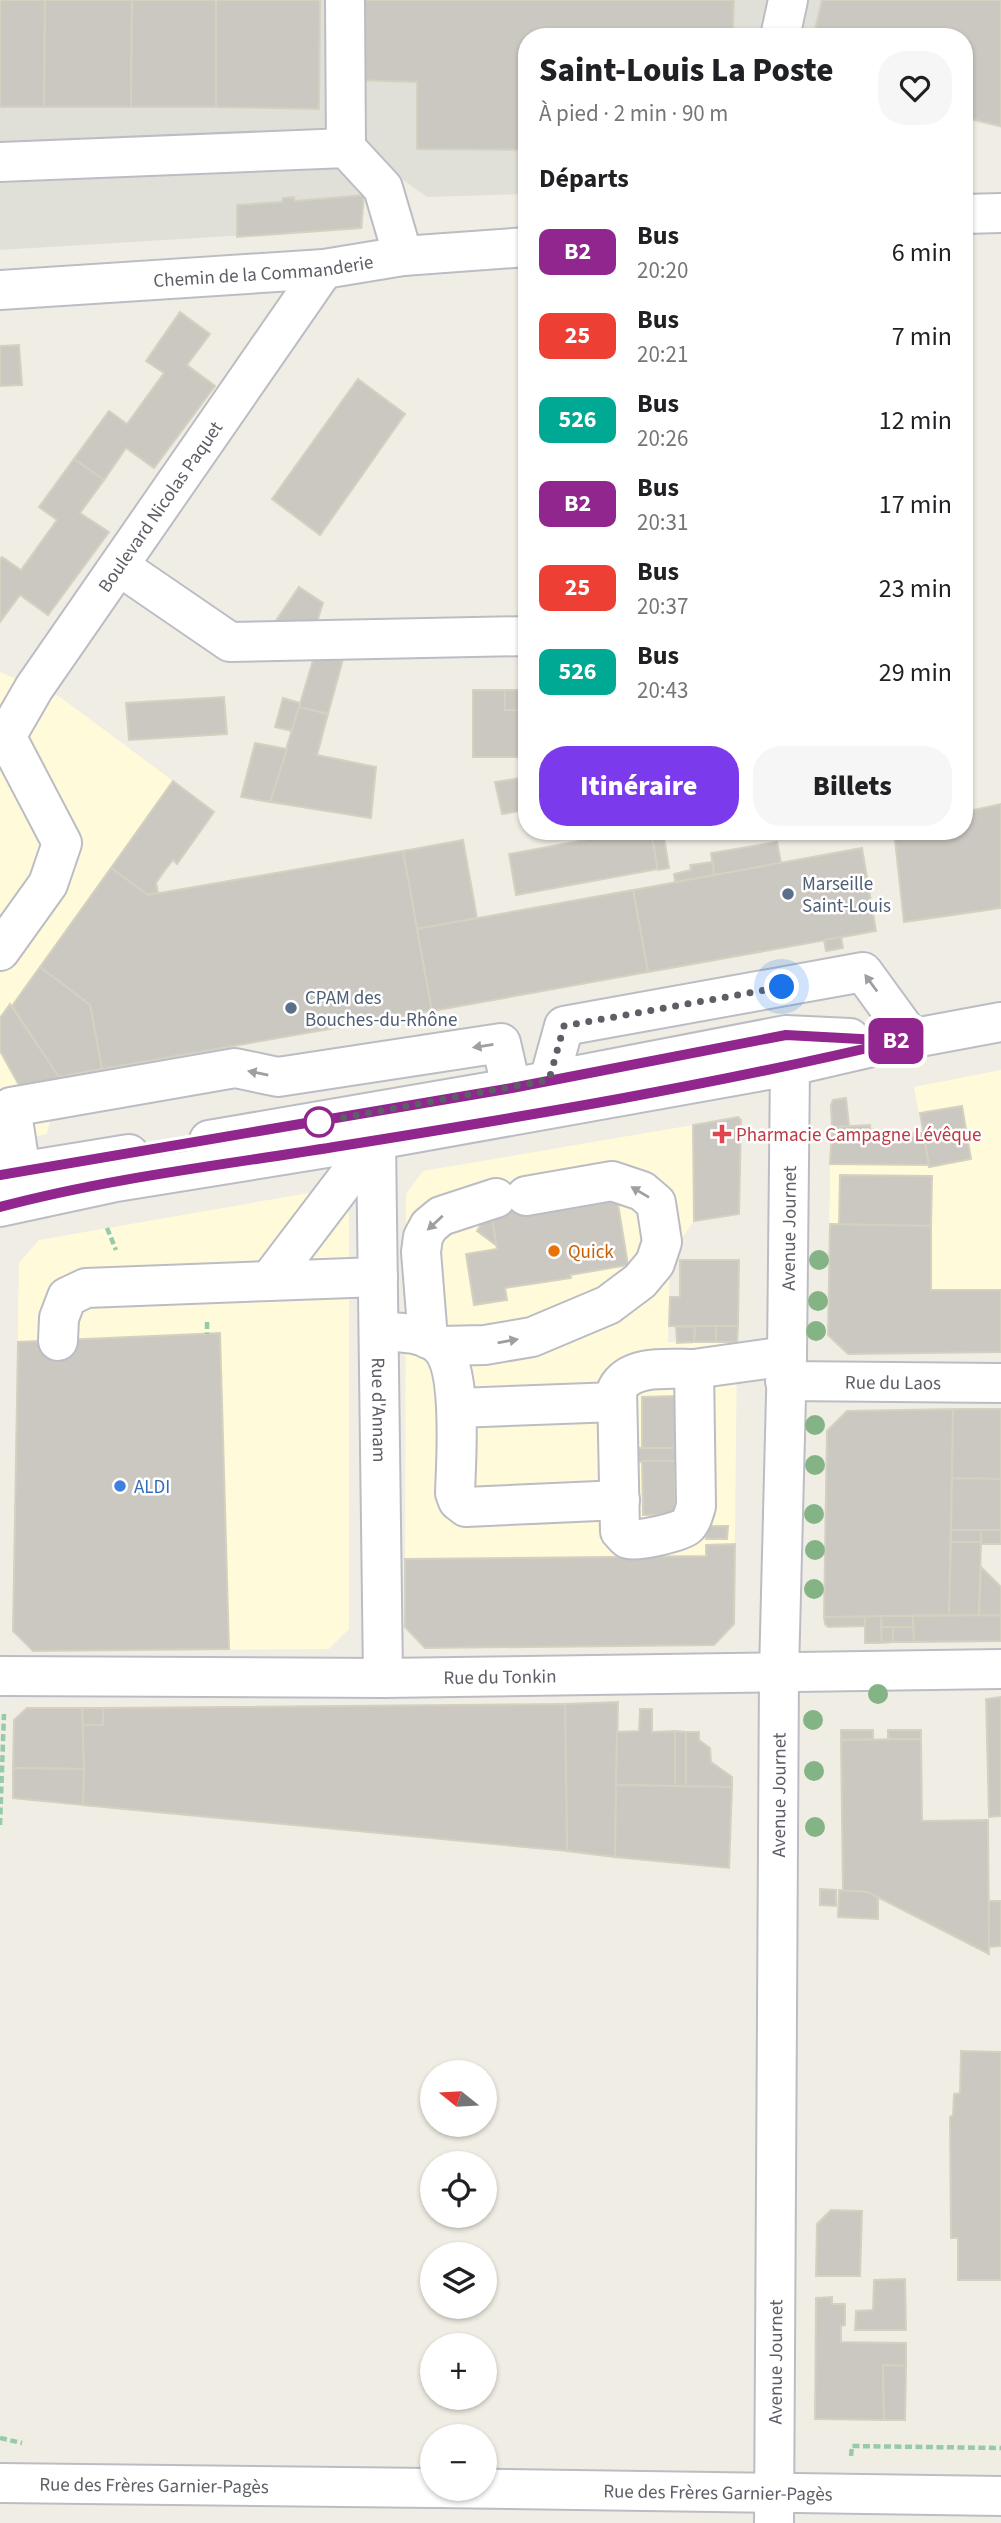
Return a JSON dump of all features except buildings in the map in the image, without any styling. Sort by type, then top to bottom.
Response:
[{"type":"street","points":[[345,0],[346,148],[383,188],[403,256]]},
{"type":"street","points":[[782,28],[788,0]]},
{"type":"street","points":[[0,162],[346,148]]},
{"type":"street","points":[[973,214],[1001,213]]},
{"type":"street","name":"Chemin de la Commanderie","points":[[0,290],[324,269],[403,256],[518,248]]},
{"type":"street","name":"Boulevard Nicolas Paquet","points":[[3,742],[34,688],[324,269]]},
{"type":"street","points":[[119,566],[230,642],[518,636]]},
{"type":"street","points":[[0,951],[48,884],[62,843],[3,742]]},
{"type":"street","points":[[552,1094],[564,1026],[863,972],[904,1039]]},
{"type":"street","points":[[552,1094],[790,1066],[904,1039],[1001,1022]]},
{"type":"street","points":[[12,1189],[515,1102],[786,1035],[904,1039]]},
{"type":"street","points":[[12,1189],[6,1108],[235,1068],[278,1077],[502,1043],[515,1102]]},
{"type":"street","name":"Avenue Journet","points":[[773,2508],[779,1673],[790,1066]]},
{"type":"street","points":[[12,1189],[116,1182],[376,1140],[515,1102]]},
{"type":"street","points":[[269,1281],[376,1140]]},
{"type":"street","name":"Rue d'Annam","points":[[376,1140],[383,1678]]},
{"type":"street","points":[[612,1181],[642,1191],[656,1203],[662,1242],[655,1264],[640,1281],[608,1305],[532,1337],[485,1345],[434,1343],[421,1252],[423,1237],[429,1226],[441,1216],[511,1197],[612,1181]]},
{"type":"street","points":[[58,1340],[59,1318],[67,1297],[86,1288],[378,1277]]},
{"type":"street","points":[[379,1331],[419,1335],[434,1343],[448,1361],[457,1408],[455,1493],[458,1501],[467,1507],[620,1500]]},
{"type":"street","points":[[457,1408],[616,1402],[620,1531],[627,1539],[636,1539],[681,1531],[692,1518],[696,1506],[694,1368]]},
{"type":"street","name":"Rue du Laos","points":[[616,1402],[621,1382],[633,1374],[649,1370],[786,1368],[1001,1383]]},
{"type":"street","name":"Rue du Tonkin","points":[[3,1676],[383,1678],[1001,1669]]},
{"type":"street","name":"Rue des Frères Garnier-Pagès","points":[[0,2483],[420,2488]]},
{"type":"street","name":"Rue des Frères Garnier-Pagès","points":[[497,2492],[773,2508],[1001,2496]]},
{"type":"path","points":[[0,1825],[3,1676]]},
{"type":"shaded area","points":[[0,0],[1001,0],[1001,128],[973,121],[973,28],[518,28],[518,194],[427,197],[403,180],[364,195],[363,228],[0,250]]},
{"type":"shaded area","points":[[0,672],[60,697],[173,781],[13,1006],[59,1077],[47,1134],[0,1143]]},
{"type":"shaded area","points":[[1001,1070],[1001,1352],[848,1354],[828,1335],[830,1164],[929,1165],[914,1087]]},
{"type":"shaded area","points":[[693,1125],[694,1221],[670,1254],[668,1342],[737,1342],[734,1624],[714,1645],[405,1627],[406,1194],[423,1171]]},
{"type":"shaded area","points":[[320,1191],[349,1213],[349,1629],[329,1649],[33,1651],[13,1631],[19,1263],[39,1240]]},
{"type":"bus line","name":"B2","points":[[0,1175],[512,1088],[786,1035],[898,1041],[790,1066],[400,1136],[116,1182],[0,1207]]},
{"type":"place","name":"Marseille Saint-Louis","points":[[788,894]]},
{"type":"place","name":"CPAM des Bouches-du-Rhône","points":[[291,1008]]},
{"type":"place","name":"Pharmacie Campagne Lévêque","points":[[722,1134]]},
{"type":"place","name":"Quick","points":[[554,1251]]},
{"type":"place","name":"ALDI","points":[[120,1486]]},
{"type":"route","points":[[319,1122],[549,1080],[564,1026],[782,987]]}]
